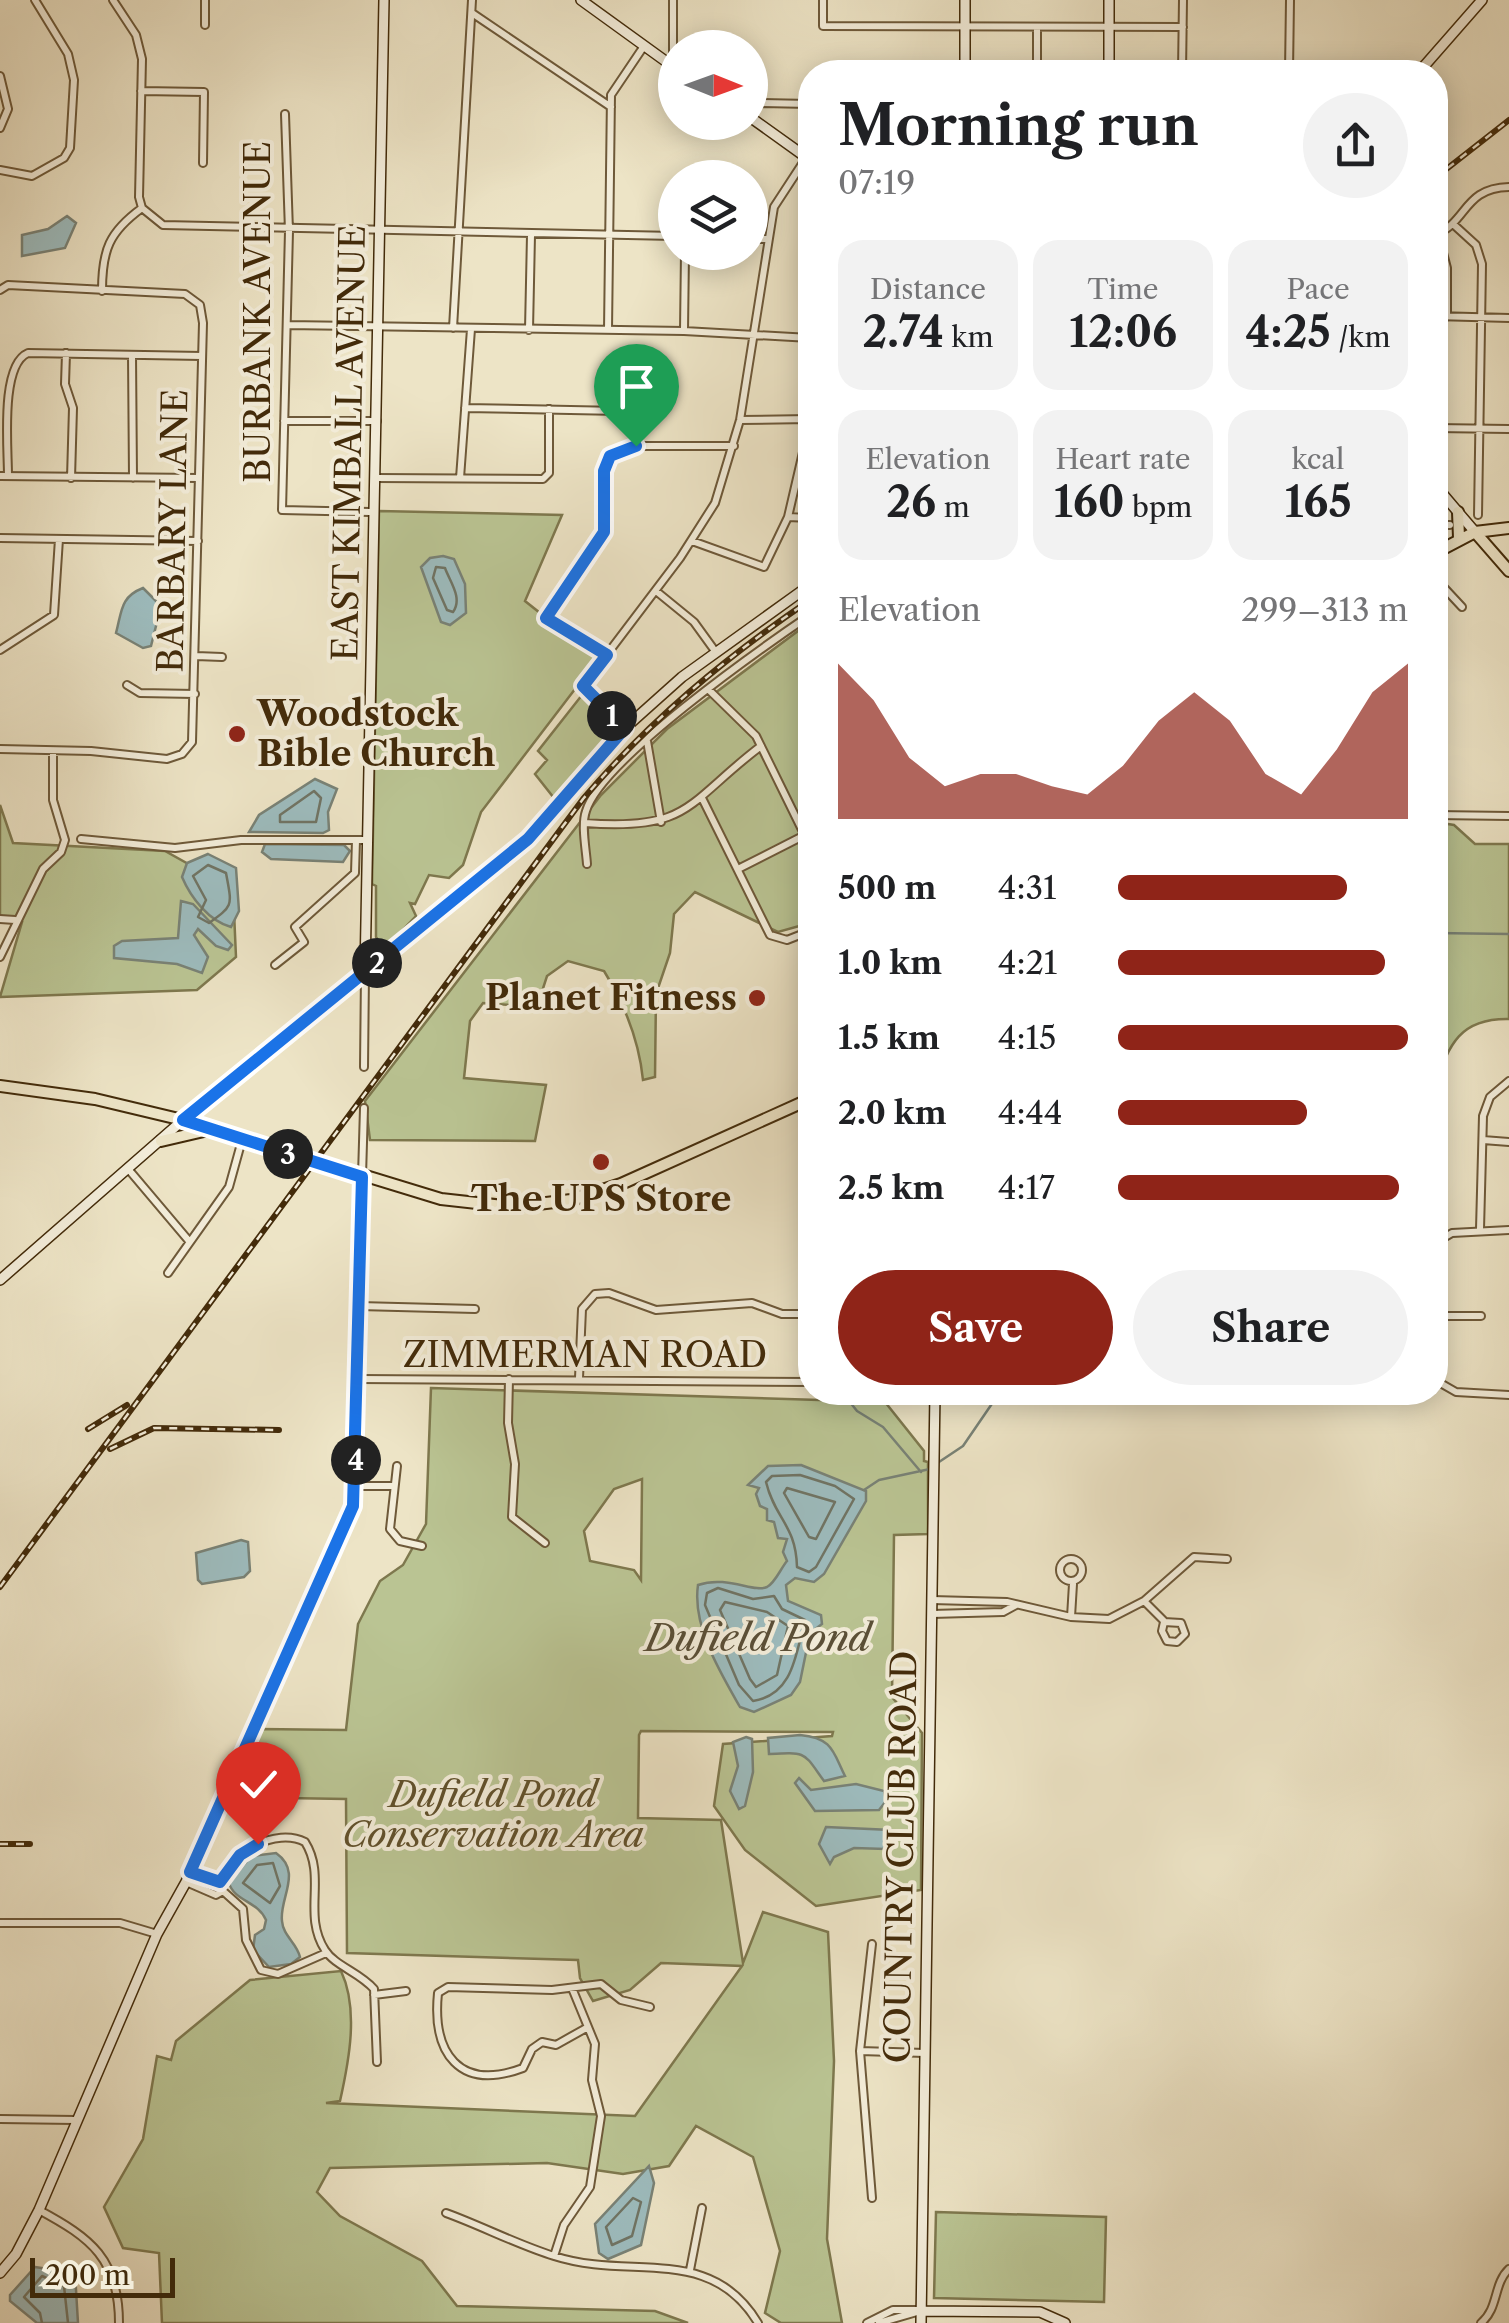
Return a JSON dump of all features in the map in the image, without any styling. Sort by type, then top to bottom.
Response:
[{"type":"main road","points":[[1458,512],[1459,538]]},
{"type":"main road","points":[[1494,553],[1490,536],[1495,528]]},
{"type":"main road","points":[[1448,545],[1475,532],[1509,528]]},
{"type":"main road","points":[[1475,532],[1509,571]]},
{"type":"main road","points":[[0,1086],[96,1099],[183,1120],[362,1177],[473,1205],[513,1207],[572,1200],[627,1182],[798,1104]]},
{"type":"main road","points":[[161,1140],[195,1131],[217,1132]]},
{"type":"street","points":[[0,170],[32,176],[64,158],[72,140],[74,68],[36,0]]},
{"type":"street","points":[[113,0],[140,48],[142,208]]},
{"type":"street","points":[[205,0],[205,25]]},
{"type":"street","name":"EAST KIMBALL AVENUE","points":[[364,1067],[384,0]]},
{"type":"street","points":[[453,328],[472,0]]},
{"type":"street","points":[[580,0],[592,4],[658,56]]},
{"type":"street","points":[[673,0],[673,30]]},
{"type":"street","points":[[824,0],[823,26],[1183,28]]},
{"type":"street","points":[[965,0],[965,60]]},
{"type":"street","points":[[1109,0],[1109,60]]},
{"type":"street","points":[[1182,60],[1183,0]]},
{"type":"street","points":[[1289,60],[1290,0]]},
{"type":"street","points":[[1430,60],[1482,0]]},
{"type":"street","points":[[471,12],[611,107]]},
{"type":"street","points":[[1037,28],[1037,60]]},
{"type":"street","points":[[608,330],[611,95],[644,46]]},
{"type":"street","points":[[0,76],[8,109],[0,128]]},
{"type":"street","points":[[141,91],[204,92],[204,163]]},
{"type":"street","points":[[768,104],[798,104]]},
{"type":"street","name":"BURBANK AVENUE","points":[[285,114],[289,230],[282,510],[370,512]]},
{"type":"street","points":[[768,128],[798,151]]},
{"type":"street","points":[[768,239],[774,207],[798,173]]},
{"type":"street","points":[[1448,227],[1471,199],[1485,190],[1509,187]]},
{"type":"street","points":[[142,208],[163,225],[658,236]]},
{"type":"street","points":[[0,290],[8,285],[102,291],[106,243],[113,231],[142,208]]},
{"type":"street","points":[[1453,224],[1468,236],[1480,255],[1478,514]]},
{"type":"street","points":[[529,330],[530,235]]},
{"type":"street","points":[[684,331],[685,270]]},
{"type":"street","points":[[625,728],[583,686],[656,591],[715,503],[740,420],[763,270]]},
{"type":"street","name":"BARBARY LANE","points":[[53,751],[167,759],[182,754],[194,733],[200,304],[185,294],[102,291]]},
{"type":"street","points":[[1448,316],[1509,318]]},
{"type":"street","points":[[287,325],[684,331],[798,338]]},
{"type":"street","points":[[460,478],[471,329]]},
{"type":"street","points":[[199,478],[4,476],[13,363],[28,353],[202,356]]},
{"type":"street","points":[[66,353],[65,384],[72,408],[71,478]]},
{"type":"street","points":[[132,355],[134,478]]},
{"type":"street","points":[[465,408],[628,412],[636,446]]},
{"type":"street","points":[[376,478],[543,479],[549,473],[549,409]]},
{"type":"street","points":[[740,420],[798,421]]},
{"type":"street","points":[[284,421],[377,421]]},
{"type":"street","points":[[1448,428],[1509,429]]},
{"type":"street","points":[[607,655],[546,618],[604,532],[604,471],[610,456],[636,446],[734,446]]},
{"type":"street","points":[[692,541],[764,567],[788,518],[798,474]]},
{"type":"street","points":[[1448,500],[1475,532]]},
{"type":"street","points":[[788,518],[798,518]]},
{"type":"street","points":[[0,538],[198,540]]},
{"type":"street","points":[[0,650],[54,616],[58,539]]},
{"type":"street","points":[[656,591],[694,622],[715,651]]},
{"type":"street","points":[[0,1280],[183,1120],[528,839],[625,728],[715,651],[798,592]]},
{"type":"street","points":[[1448,592],[1462,607]]},
{"type":"street","points":[[587,864],[585,812],[593,798],[647,740],[708,689],[798,624]]},
{"type":"street","points":[[196,656],[222,657]]},
{"type":"street","points":[[127,685],[140,693],[195,694]]},
{"type":"street","points":[[708,689],[762,746],[798,821]]},
{"type":"street","points":[[647,740],[661,822]]},
{"type":"street","points":[[586,823],[661,822],[683,814],[762,746]]},
{"type":"street","points":[[0,749],[53,751],[53,800],[65,838],[15,920],[0,957]]},
{"type":"street","points":[[702,798],[770,935],[788,940],[798,936]]},
{"type":"street","points":[[1448,815],[1509,816]]},
{"type":"street","points":[[65,838],[175,848],[241,840],[368,840]]},
{"type":"street","points":[[740,868],[798,839]]},
{"type":"street","points":[[275,965],[304,942],[295,927],[355,873],[356,840]]},
{"type":"street","points":[[0,920],[15,920]]},
{"type":"street","points":[[1480,1228],[1483,1140],[1490,1096],[1509,1081]]},
{"type":"street","points":[[0,2273],[16,2254],[39,2210],[157,1934],[188,1877],[353,1506],[364,1108]]},
{"type":"street","points":[[168,1273],[229,1187],[242,1140]]},
{"type":"street","points":[[1483,1140],[1509,1142]]},
{"type":"street","points":[[128,1170],[190,1242]]},
{"type":"street","points":[[1448,1236],[1480,1228],[1509,1230]]},
{"type":"street","points":[[579,1378],[582,1309],[595,1294],[610,1294],[656,1310],[752,1302],[782,1314],[798,1314]]},
{"type":"street","points":[[359,1306],[476,1309]]},
{"type":"street","points":[[1448,1316],[1481,1316]]},
{"type":"street","name":"ZIMMERMAN ROAD","points":[[358,1379],[798,1382]]},
{"type":"street","points":[[509,1379],[508,1423],[514,1464],[512,1517],[544,1543]]},
{"type":"street","points":[[1448,1387],[1456,1392],[1509,1396]]},
{"type":"street","name":"COUNTRY CLUB ROAD","points":[[921,2323],[935,1405]]},
{"type":"street","points":[[397,1466],[390,1529],[400,1541],[422,1546]]},
{"type":"street","points":[[355,1486],[394,1486]]},
{"type":"street","points":[[932,1600],[1018,1605],[1071,1617],[1109,1619],[1144,1601],[1194,1558],[1228,1559]]},
{"type":"street","points":[[1071,1617],[1073,1584]]},
{"type":"street","points":[[1144,1601],[1164,1622]]},
{"type":"street","points":[[932,1614],[1003,1612],[1018,1605]]},
{"type":"street","points":[[220,1889],[240,1855],[258,1844],[280,1837],[305,1842],[316,1864],[314,1922],[326,1953],[355,1969],[374,1995],[377,2062]]},
{"type":"street","points":[[188,1877],[220,1889],[243,1909],[246,1940],[262,1970],[278,1974],[326,1953]]},
{"type":"street","points":[[188,1877],[220,1889]]},
{"type":"street","points":[[0,1923],[120,1923],[157,1934]]},
{"type":"street","points":[[872,1944],[860,2051],[872,2198]]},
{"type":"street","points":[[588,2028],[556,2046],[542,2042],[532,2049],[522,2068],[502,2076],[473,2075],[442,2050],[435,2021],[438,1993],[448,1987],[572,1988],[601,1984],[621,2000],[650,2007]]},
{"type":"street","points":[[554,2256],[564,2225],[590,2186],[602,2116],[592,2080],[596,2044],[572,1988]]},
{"type":"street","points":[[374,1995],[406,1991]]},
{"type":"street","points":[[860,2051],[926,2053]]},
{"type":"street","points":[[0,2120],[75,2120]]},
{"type":"street","points":[[690,2270],[702,2208]]},
{"type":"street","points":[[39,2210],[83,2234],[98,2252],[118,2294],[118,2323]]},
{"type":"street","points":[[446,2213],[554,2256],[602,2267],[690,2270],[720,2280],[742,2298],[758,2323]]},
{"type":"street","points":[[1481,2323],[1491,2315],[1500,2279],[1509,2269]]},
{"type":"street","points":[[867,2323],[922,2311],[1031,2311],[1066,2323]]},
{"type":"green space","points":[[379,511],[562,515],[525,601],[598,659],[481,812],[463,865],[449,878],[429,875],[415,904],[410,903],[416,916],[391,942],[381,945],[376,937],[376,886],[372,884]]},
{"type":"green space","points":[[798,631],[798,926],[778,932],[695,892],[674,914],[670,953],[656,994],[655,1077],[643,1080],[630,1023],[604,971],[568,961],[547,976],[537,1007],[483,1003],[470,1021],[464,1078],[546,1085],[535,1141],[370,1140],[365,1101],[601,795],[667,729]]},
{"type":"green space","points":[[582,695],[617,729],[554,798],[535,774],[547,760],[538,751]]},
{"type":"green space","points":[[0,805],[13,843],[165,851],[233,889],[236,957],[197,990],[0,997],[22,922],[0,920]]},
{"type":"green space","points":[[1448,824],[1475,844],[1509,844],[1509,1019],[1479,1023],[1459,1036],[1448,1054]]},
{"type":"green space","name":"Dufield Pond Conservation Area","points":[[431,1388],[798,1399],[798,1405],[887,1405],[924,1451],[924,1461],[928,1462],[928,1534],[894,1535],[892,1697],[922,1733],[921,1890],[816,1906],[745,1850],[714,1806],[723,1744],[832,1736],[833,1732],[641,1731],[639,1735],[638,1818],[721,1820],[743,1963],[763,1912],[828,1932],[834,2061],[827,2239],[842,2323],[781,2323],[765,2313],[780,2251],[753,2157],[696,2126],[669,2166],[623,2174],[547,2163],[330,2168],[317,2192],[340,2216],[422,2261],[457,2306],[655,2311],[688,2323],[162,2323],[159,2253],[123,2248],[104,2207],[143,2139],[157,2056],[171,2060],[176,2041],[250,1980],[341,1971],[350,2002],[349,2052],[340,2101],[326,2103],[635,2116],[742,1966],[661,1963],[630,1990],[593,2001],[580,1978],[578,1960],[347,1953],[346,1799],[230,1797],[260,1729],[346,1730],[358,1624],[380,1581],[403,1565],[426,1524]],"holes":[[[642,1479],[641,1580],[634,1570],[590,1561],[584,1531],[614,1489]]]},
{"type":"green space","points":[[936,2212],[1106,2217],[1104,2302],[934,2298]]},
{"type":"water","points":[[67,216],[76,223],[65,248],[22,256],[22,235],[48,229]]},
{"type":"water","points":[[430,558],[454,559],[465,584],[466,613],[450,625],[441,622],[421,567]]},
{"type":"water","points":[[143,588],[161,606],[151,646],[143,648],[116,633],[126,600]]},
{"type":"water","points":[[315,779],[337,789],[328,812],[329,830],[249,832],[259,815]]},
{"type":"water","points":[[265,844],[344,845],[350,851],[343,862],[271,859],[262,852]]},
{"type":"water","points":[[208,854],[236,868],[239,911],[231,927],[202,908],[182,877],[187,863]]},
{"type":"water","points":[[181,901],[193,904],[232,945],[228,950],[216,946],[198,929],[194,935],[208,957],[202,973],[177,964],[114,958],[114,946],[122,941],[178,938]]},
{"type":"water","name":"Dufield Pond","points":[[801,1465],[866,1491],[866,1501],[824,1574],[814,1582],[795,1578],[786,1585],[788,1601],[821,1615],[822,1624],[810,1633],[800,1682],[791,1695],[754,1712],[740,1707],[709,1648],[699,1616],[698,1585],[719,1582],[761,1588],[773,1582],[787,1561],[783,1552],[787,1539],[778,1538],[774,1522],[767,1520],[767,1509],[760,1506],[756,1494],[759,1488],[748,1485],[768,1466]]},
{"type":"water","points":[[241,1540],[248,1542],[250,1571],[244,1577],[202,1584],[198,1580],[196,1553]]},
{"type":"water","points":[[800,1735],[826,1743],[845,1776],[824,1781],[803,1756],[769,1754],[768,1738]]},
{"type":"water","points":[[752,1739],[753,1772],[745,1806],[739,1809],[730,1791],[738,1766],[733,1742]]},
{"type":"water","points":[[799,1778],[811,1790],[856,1784],[884,1791],[886,1801],[879,1810],[815,1811],[795,1783]]},
{"type":"water","points":[[826,1827],[891,1830],[894,1841],[886,1849],[854,1848],[834,1857],[830,1864],[819,1844]]},
{"type":"water","points":[[276,1853],[284,1860],[289,1877],[283,1926],[300,1957],[291,1964],[269,1967],[253,1950],[255,1935],[264,1929],[266,1920],[229,1883],[251,1856]]},
{"type":"water","points":[[649,2166],[654,2183],[641,2245],[608,2259],[599,2253],[595,2224]]},
{"type":"water","points":[[35,2267],[75,2273],[78,2323],[37,2323],[10,2301],[10,2295]]},
{"type":"waterway","points":[[1448,933],[1509,934]]},
{"type":"waterway","points":[[852,1405],[883,1427],[921,1472]]},
{"type":"waterway","points":[[939,1462],[963,1446],[991,1405]]},
{"type":"waterway","points":[[864,1490],[879,1480],[930,1469]]},
{"type":"railway","points":[[1448,168],[1509,120]]},
{"type":"railway","points":[[0,1587],[583,799],[690,692],[798,609]]},
{"type":"railway","points":[[88,1429],[127,1405]]},
{"type":"railway","points":[[110,1449],[154,1428],[279,1430]]},
{"type":"railway","points":[[0,1844],[30,1844]]},
{"type":"place","name":"Woodstock Bible Church","points":[[237,734]]},
{"type":"place","name":"Planet Fitness","points":[[757,998]]},
{"type":"place","name":"The UPS Store","points":[[601,1162]]},
{"type":"route","points":[[258,1844],[240,1855],[220,1882],[190,1872],[353,1506],[362,1177],[183,1120],[528,839],[625,728],[583,686],[607,655],[546,618],[604,532],[604,471],[610,456],[636,446]]}]
